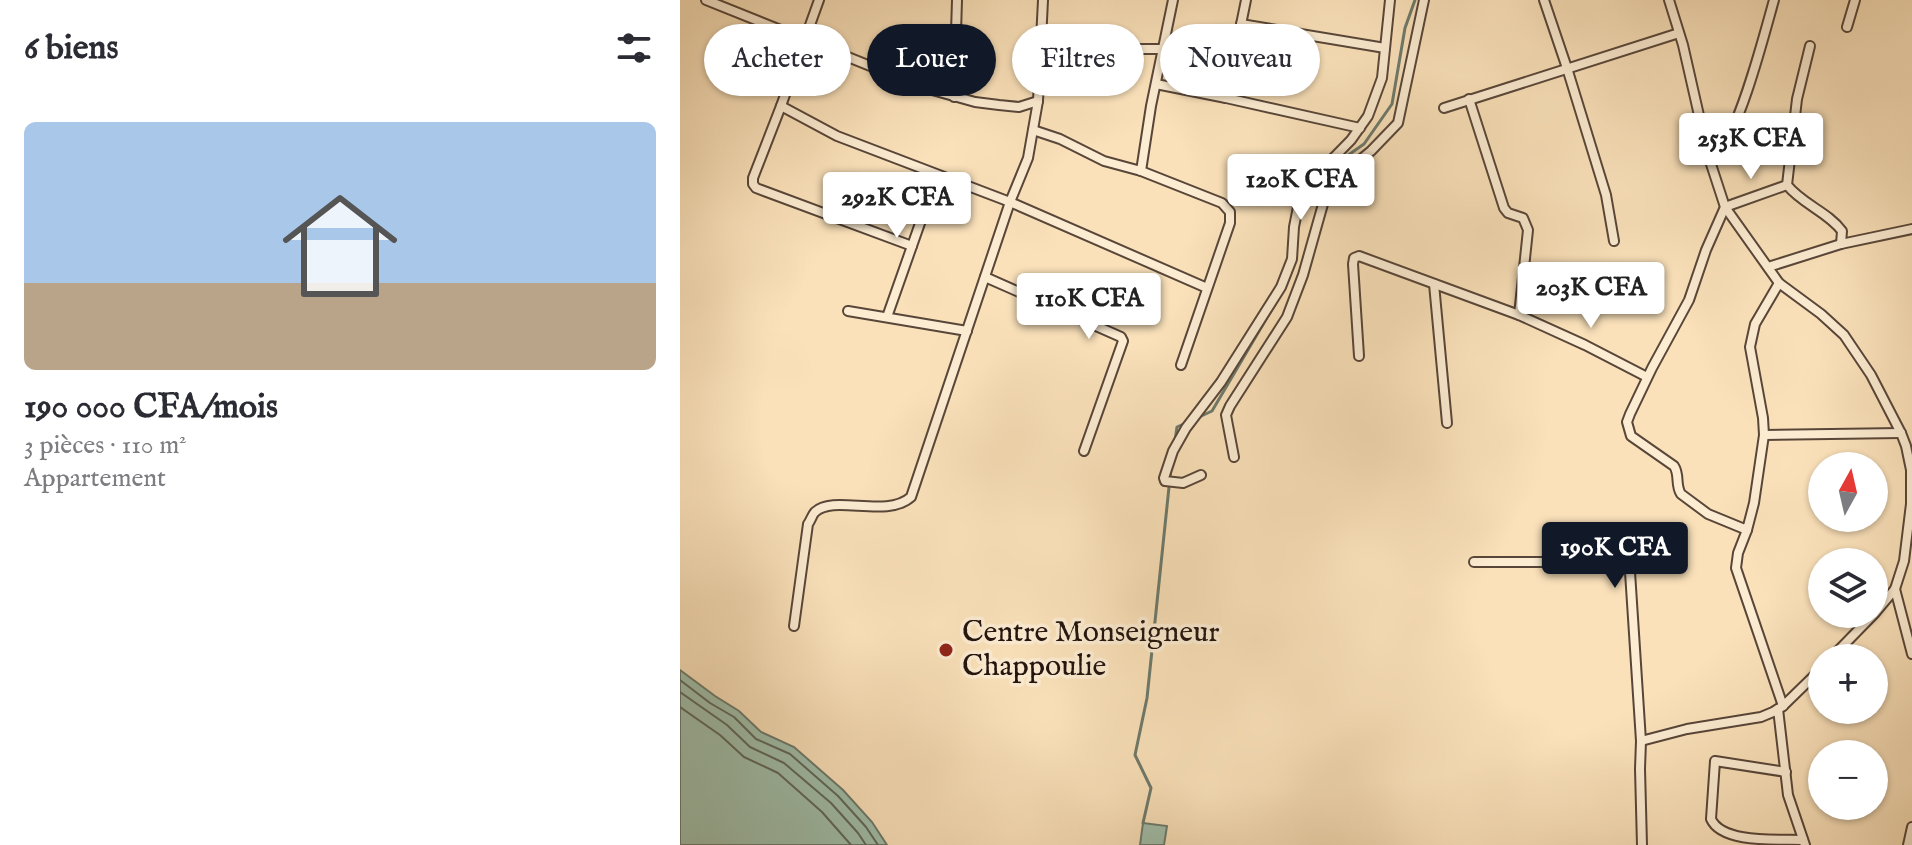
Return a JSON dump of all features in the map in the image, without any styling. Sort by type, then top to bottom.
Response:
[{"type":"street","points":[[706,0],[768,24]]},
{"type":"street","points":[[810,24],[819,0]]},
{"type":"street","points":[[954,97],[957,0]]},
{"type":"street","points":[[1042,24],[1043,0]]},
{"type":"street","points":[[1169,24],[1173,0]]},
{"type":"street","points":[[1241,24],[1246,0]]},
{"type":"street","points":[[1201,475],[1183,483],[1165,481],[1164,478],[1173,451],[1186,428],[1221,382],[1281,287],[1292,259],[1298,207],[1307,185],[1351,140],[1368,116],[1382,78],[1390,0]]},
{"type":"street","points":[[1234,457],[1226,415],[1287,317],[1303,275],[1325,197],[1338,178],[1398,123],[1424,0]]},
{"type":"street","points":[[1544,0],[1606,195],[1614,241]]},
{"type":"street","points":[[1669,0],[1708,155],[1725,207],[1779,283],[1844,335],[1871,375],[1909,449],[1911,504],[1904,561],[1895,589],[1845,644]]},
{"type":"street","points":[[1708,155],[1720,149],[1736,121],[1774,0]]},
{"type":"street","points":[[1847,27],[1855,0]]},
{"type":"street","points":[[1444,108],[1679,33]]},
{"type":"street","points":[[1320,37],[1385,48]]},
{"type":"street","points":[[1810,46],[1797,99],[1787,185],[1794,194],[1837,224],[1842,231],[1841,244]]},
{"type":"street","points":[[851,57],[925,88],[975,102],[1019,107],[1038,101]]},
{"type":"street","points":[[1141,171],[1160,66]]},
{"type":"street","points":[[1156,84],[1360,128]]},
{"type":"street","points":[[784,96],[753,178],[756,188],[912,246]]},
{"type":"street","points":[[794,626],[808,524],[816,511],[838,505],[891,506],[903,504],[911,497],[1010,202],[1028,158],[1038,96]]},
{"type":"street","points":[[1469,99],[1504,208],[1508,213],[1523,218],[1528,230],[1519,315]]},
{"type":"street","points":[[781,106],[837,136],[1010,202],[1207,288]]},
{"type":"street","points":[[1033,130],[1060,139],[1104,161],[1141,171],[1222,203],[1230,212],[1230,223],[1181,365]]},
{"type":"street","points":[[887,317],[937,175]]},
{"type":"street","points":[[1747,530],[1708,514],[1681,494],[1674,466],[1631,436],[1627,422],[1647,377],[1689,300],[1725,207],[1787,185]]},
{"type":"street","points":[[1768,267],[1841,244],[1912,229]]},
{"type":"street","points":[[1359,356],[1353,264],[1354,258],[1359,256],[1519,315],[1647,377]]},
{"type":"street","points":[[985,277],[1121,337],[1123,347],[1084,451]]},
{"type":"street","points":[[1779,283],[1755,324],[1750,347],[1764,435],[1754,503],[1736,568],[1780,707],[1786,772],[1788,795],[1804,843],[1739,837],[1714,825],[1711,819],[1715,761],[1786,772]]},
{"type":"street","points":[[1434,284],[1447,423]]},
{"type":"street","points":[[848,311],[967,331]]},
{"type":"street","points":[[1764,435],[1901,433]]},
{"type":"street","points":[[1474,562],[1622,562],[1627,566],[1630,572],[1641,741],[1642,845]]},
{"type":"street","points":[[1895,589],[1912,654]]},
{"type":"street","points":[[1641,741],[1687,729],[1761,717],[1780,707],[1808,681]]},
{"type":"street","points":[[1908,845],[1912,827]]},
{"type":"water","points":[[680,670],[739,711],[761,732],[794,747],[843,790],[872,822],[887,845],[680,845]]},
{"type":"water","points":[[1143,823],[1167,826],[1164,845],[1140,845]]},
{"type":"waterway","points":[[1324,172],[1364,144],[1392,104],[1405,28],[1415,0]]},
{"type":"waterway","points":[[1197,418],[1212,411],[1285,287]]},
{"type":"waterway","points":[[1175,441],[1177,427],[1186,423]]},
{"type":"waterway","points":[[1143,823],[1151,788],[1135,755],[1147,698],[1171,468]]},
{"type":"place","name":"Centre Monseigneur Chappoulie","points":[[946,650]]}]
